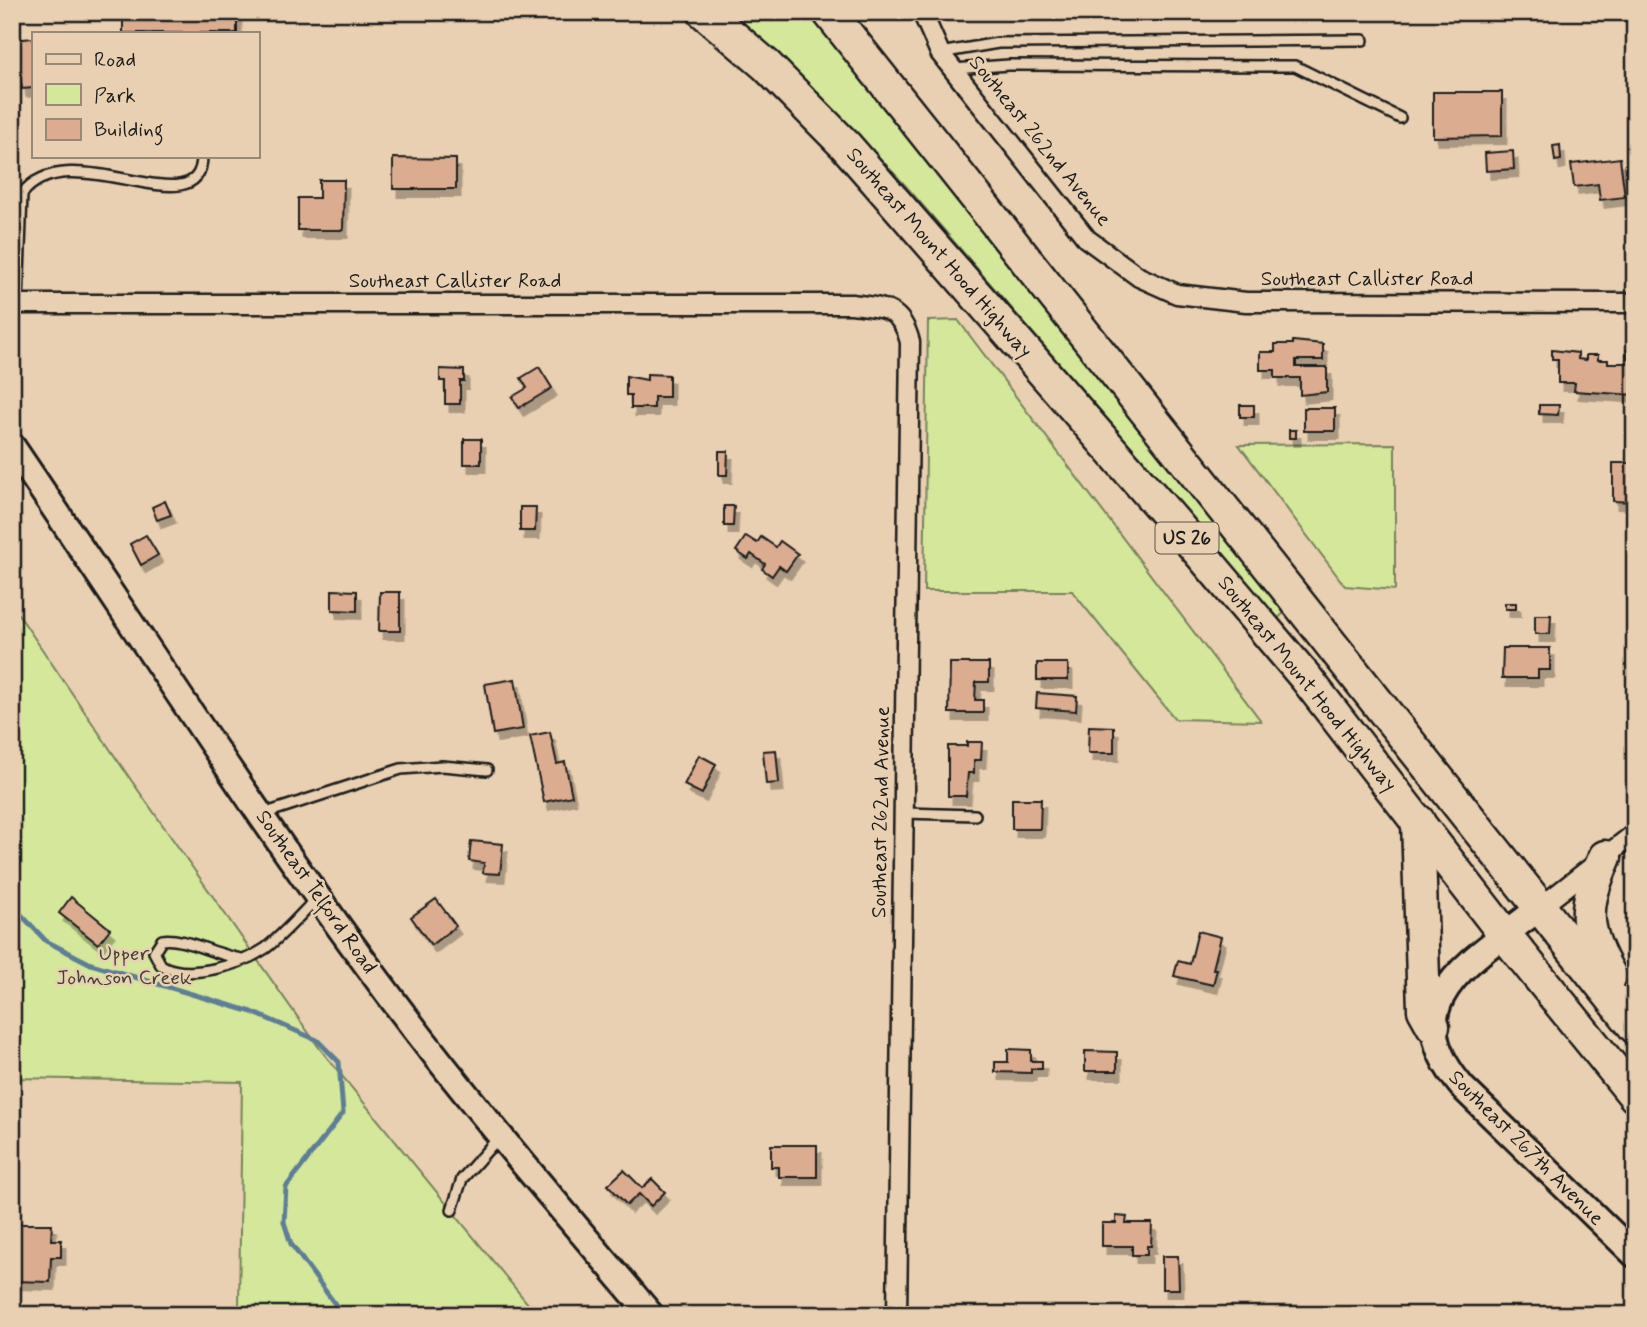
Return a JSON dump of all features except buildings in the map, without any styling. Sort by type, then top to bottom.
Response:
[{"type":"highway","name":"Southeast Mount Hood Highway","points":[[704,12],[805,103],[888,192],[1306,678],[1505,935],[1635,1096]]},
{"type":"highway","name":"Southeast Mount Hood Highway","points":[[829,12],[1538,909],[1635,1027]]},
{"type":"highway","points":[[1306,678],[1387,745],[1505,896],[1538,909]]},
{"type":"highway","points":[[1418,821],[1424,1010],[1433,1026]]},
{"type":"highway","points":[[1605,857],[1588,899],[1588,929],[1597,953],[1635,1020]]},
{"type":"highway","points":[[1505,935],[1539,947],[1635,1069]]},
{"type":"street","name":"Southeast 262nd Avenue","points":[[922,12],[940,53],[1087,239],[1109,256]]},
{"type":"street","name":"Southeast Callister Road","points":[[1109,256],[1139,277],[1177,294],[1246,302],[1635,303]]},
{"type":"street","name":"Southeast Callister Road","points":[[15,304],[852,304],[881,307],[897,315]]},
{"type":"street","name":"Southeast 262nd Avenue","points":[[897,315],[905,324],[910,342],[897,1315]]},
{"type":"street","name":"Southeast Telford Road","points":[[12,446],[261,815],[388,993],[500,1136],[651,1315]]},
{"type":"street","points":[[1433,1026],[1437,1006],[1455,977],[1635,833]]},
{"type":"street","name":"Southeast 267th Avenue","points":[[1433,1026],[1434,1040],[1444,1066],[1463,1088],[1635,1255]]},
{"type":"lane","points":[[940,53],[998,43],[1363,40]]},
{"type":"lane","points":[[953,69],[1009,65],[1295,66],[1400,118]]},
{"type":"lane","points":[[15,304],[22,194],[38,177],[70,171],[97,172],[157,187],[176,187],[189,182],[200,170],[202,158]]},
{"type":"lane","points":[[261,815],[401,769],[442,766],[487,770]]},
{"type":"lane","points":[[904,813],[975,815]]},
{"type":"lane","points":[[242,959],[209,953],[173,939],[162,940],[154,952],[161,965],[175,971],[196,971],[242,959],[267,947],[318,897]]},
{"type":"lane","points":[[452,1210],[462,1179],[500,1136]]},
{"type":"lane","points":[[12,1312],[21,1315]]},
{"type":"green space","points":[[732,12],[814,12],[1285,612],[1275,621],[1159,479],[906,186],[824,100]]},
{"type":"green space","points":[[958,320],[1261,721],[1175,719],[1072,591],[924,591],[928,321]]},
{"type":"green space","points":[[1395,444],[1395,590],[1345,586],[1239,445]]},
{"type":"green space","name":"Upper Johnson Creek","points":[[12,605],[320,1049],[537,1315],[179,1315],[179,1309],[239,1309],[242,1082],[12,1078]]},
{"type":"waterway","points":[[12,905],[46,941],[91,964],[252,1012],[317,1040],[339,1062],[343,1113],[286,1187],[284,1222],[291,1244],[343,1315]]}]
